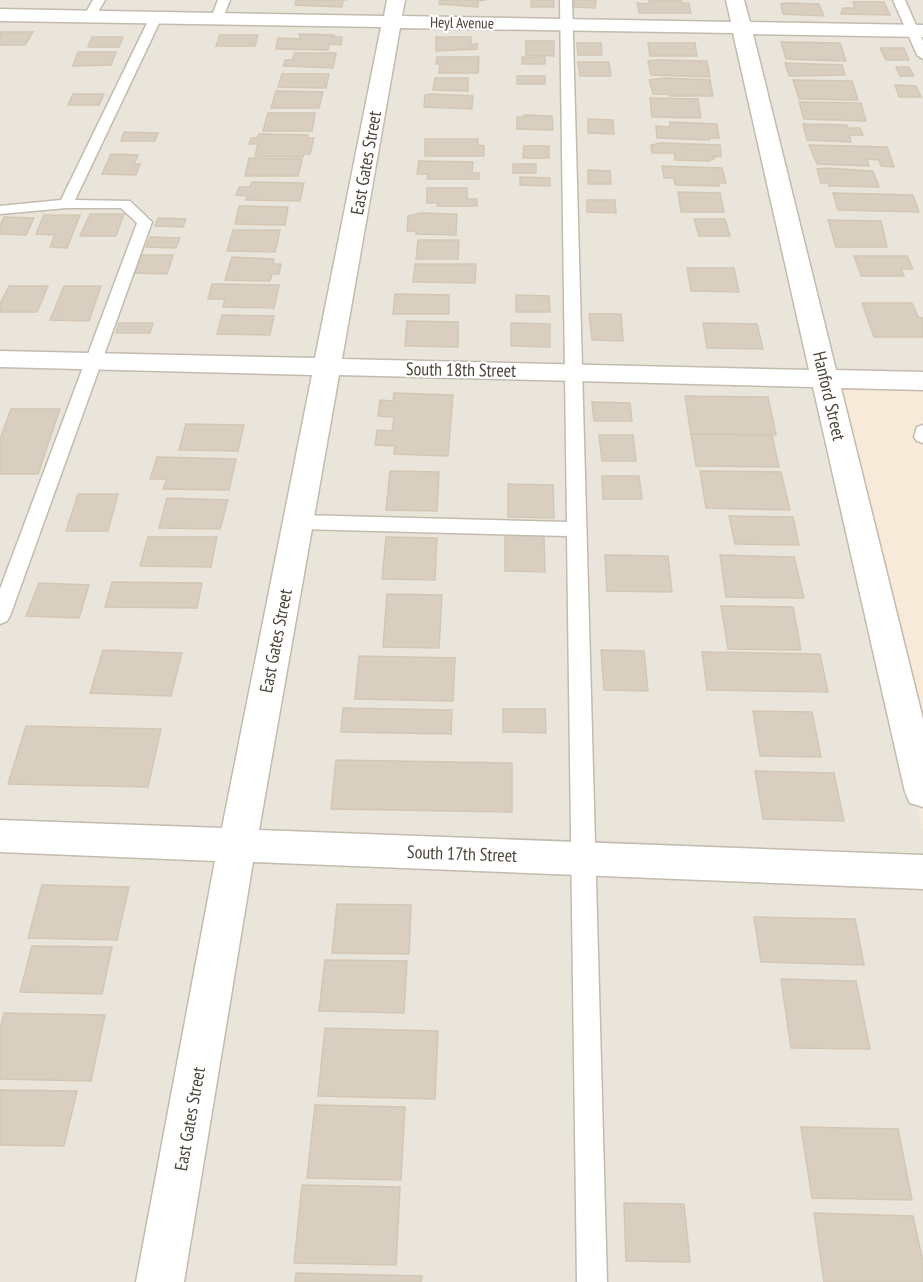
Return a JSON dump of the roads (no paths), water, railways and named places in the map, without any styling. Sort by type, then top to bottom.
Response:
[{"type":"street","name":"Hanford Street","points":[[735,0],[923,792]]},
{"type":"street","name":"Heyl Avenue","points":[[0,15],[95,8],[156,17],[217,18],[394,11],[567,24],[917,31]]},
{"type":"street","name":"East Gates Street","points":[[160,1282],[240,829],[394,11]]},
{"type":"street","name":"South 18th Street","points":[[0,358],[923,381]]},
{"type":"street","name":"South 17th Street","points":[[0,837],[923,872]]},
{"type":"lane","points":[[217,18],[224,0]]},
{"type":"lane","points":[[566,0],[592,1282]]},
{"type":"lane","points":[[899,0],[917,31],[923,55]]},
{"type":"lane","points":[[66,204],[156,17]]},
{"type":"lane","points":[[0,210],[66,204],[125,204],[145,222],[0,616]]},
{"type":"lane","points":[[923,431],[923,437]]},
{"type":"lane","points":[[299,522],[578,529]]}]
